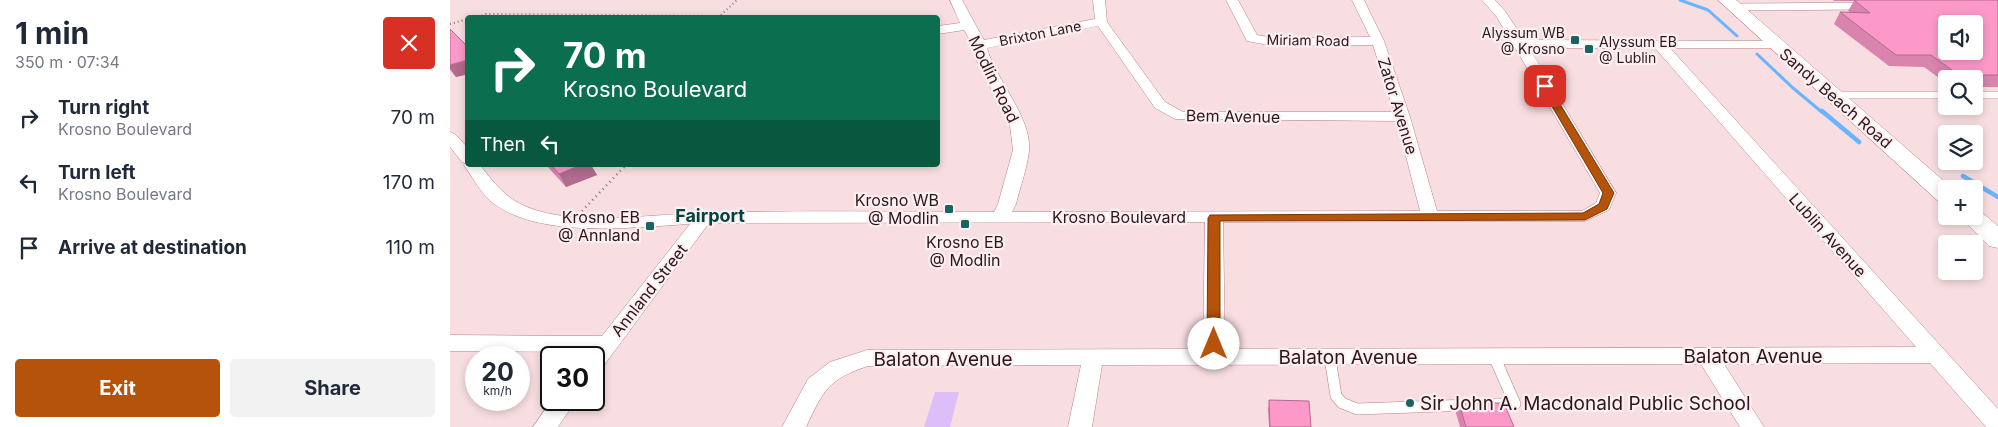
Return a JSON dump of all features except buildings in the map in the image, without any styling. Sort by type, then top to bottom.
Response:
[{"type":"street","name":"Modlin Road","points":[[956,0],[968,26],[980,45],[984,61],[1018,126],[1022,150],[1007,204],[1001,216]]},
{"type":"street","name":"Bem Avenue","points":[[1098,0],[1101,22],[1160,105],[1180,116],[1403,117]]},
{"type":"street","name":"Miriam Road","points":[[1232,0],[1252,38],[1274,42],[1378,41]]},
{"type":"street","name":"Zator Avenue","points":[[1358,0],[1378,41],[1403,117],[1430,216]]},
{"type":"street","name":"Krosno Boulevard","points":[[474,167],[500,200],[532,216],[571,222],[704,218],[1001,216],[1214,218],[1585,216],[1604,206],[1608,193],[1520,44],[1501,14],[1488,0]]},
{"type":"street","name":"Sandy Beach Road","points":[[1729,3],[1938,187]]},
{"type":"street","name":"Brixton Lane","points":[[980,45],[1101,22]]},
{"type":"street","points":[[940,30],[968,26]]},
{"type":"street","points":[[1520,44],[1775,44]]},
{"type":"street","name":"Lublin Avenue","points":[[1659,44],[1998,425]]},
{"type":"street","points":[[450,137],[465,155]]},
{"type":"street","name":"Annland Street","points":[[605,347],[704,218]]},
{"type":"street","points":[[1214,218],[1214,358]]},
{"type":"street","points":[[1981,225],[1998,240]]},
{"type":"street","points":[[450,343],[607,344]]},
{"type":"street","points":[[1707,355],[1752,427]]},
{"type":"street","name":"Balaton Avenue","points":[[794,427],[816,385],[838,368],[867,358],[1935,355]]},
{"type":"street","points":[[1080,427],[1093,358]]},
{"type":"street","points":[[544,427],[556,411]]},
{"type":"lane","points":[[1775,0],[1783,6]]},
{"type":"lane","points":[[1729,3],[1783,6],[1871,6]]},
{"type":"lane","points":[[1833,95],[1938,95]]},
{"type":"lane","points":[[1983,95],[1998,95]]},
{"type":"lane","points":[[1330,358],[1336,396],[1342,404],[1357,409],[1515,404],[1494,356]]},
{"type":"path","points":[[721,15],[737,0]]},
{"type":"path","points":[[483,15],[603,15]]},
{"type":"path","points":[[450,24],[465,20]]},
{"type":"path","points":[[571,222],[624,167]]},
{"type":"shaded area","points":[[935,392],[959,392],[950,427],[924,427]]},
{"type":"waterway","points":[[1680,0],[1708,10],[1737,36]]},
{"type":"waterway","points":[[1757,54],[1823,113]]},
{"type":"waterway","points":[[1822,111],[1859,142]]},
{"type":"waterway","points":[[1963,176],[1998,197]]},
{"type":"place","name":"Alyssum WB @ Krosno","points":[[1575,40]]},
{"type":"place","name":"Alyssum EB @ Lublin","points":[[1589,49]]},
{"type":"place","name":"Krosno WB @ Modlin","points":[[949,209]]},
{"type":"place","name":"Krosno EB @ Modlin","points":[[965,224]]},
{"type":"place","name":"Krosno EB @ Annland","points":[[650,226]]},
{"type":"place","name":"Sir John A. Macdonald Public School","points":[[1410,403]]},
{"type":"district","name":"Fairport","points":[[710,215]]},
{"type":"route","points":[[1214,344],[1214,218],[1585,216],[1604,206],[1608,193],[1545,86]]}]
